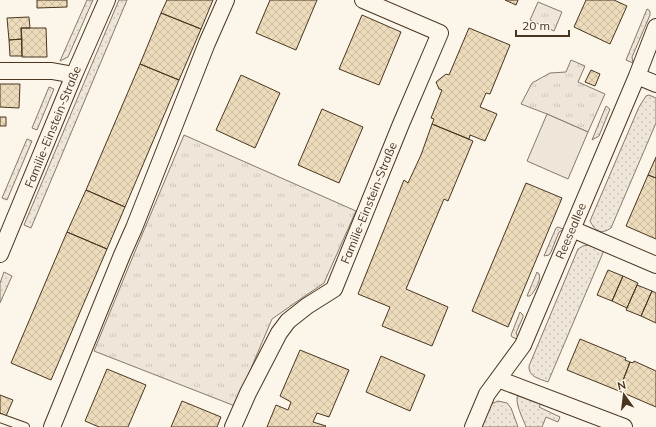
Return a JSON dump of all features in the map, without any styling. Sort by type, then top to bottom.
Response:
[{"type":"street","name":"Familie-Einstein-Straße","points":[[0,254],[74,75],[107,0]]},
{"type":"street","points":[[52,427],[136,223],[207,43],[226,0]]},
{"type":"street","name":"Familie-Einstein-Straße","points":[[233,427],[248,393],[279,333],[288,321],[307,306],[334,289],[401,124],[440,33],[363,0]]},
{"type":"street","name":"Reeseallee","points":[[472,427],[487,394],[524,345],[637,76],[656,27]]},
{"type":"street","points":[[0,71],[52,71],[74,75]]},
{"type":"street","points":[[637,76],[656,84]]},
{"type":"street","points":[[572,229],[656,265]]},
{"type":"street","points":[[498,379],[624,427]]},
{"type":"lane","points":[[0,418],[25,427]]},
{"type":"green space","points":[[87,0],[93,0],[68,57],[60,61]]},
{"type":"green space","points":[[119,0],[127,0],[31,228],[24,225]]},
{"type":"green space","points":[[538,2],[562,12],[554,31],[530,20]]},
{"type":"green space","points":[[647,9],[650,12],[650,15],[632,57],[633,63],[626,60]]},
{"type":"green space","points":[[571,60],[585,66],[578,82],[605,94],[588,132],[521,104],[532,83],[550,73],[566,72]]},
{"type":"green space","points":[[49,87],[54,89],[37,130],[32,128]]},
{"type":"green space","points":[[649,95],[656,98],[656,123],[611,228],[604,231],[599,231],[590,221],[639,107],[646,96]]},
{"type":"green space","points":[[606,106],[610,109],[599,136],[592,140]]},
{"type":"green space","points":[[547,114],[588,132],[568,179],[527,161]]},
{"type":"green space","points":[[184,135],[356,211],[324,283],[272,319],[235,406],[94,351]]},
{"type":"green space","points":[[27,139],[32,141],[7,200],[2,198]]},
{"type":"green space","points":[[558,227],[563,229],[559,232],[549,255],[544,256],[556,228]]},
{"type":"green space","points":[[589,245],[605,248],[548,382],[538,379],[530,373],[529,366],[578,249]]},
{"type":"green space","points":[[4,272],[12,276],[0,303],[0,283]]},
{"type":"green space","points":[[537,272],[540,276],[537,286],[530,296],[527,296]]},
{"type":"green space","points":[[520,312],[523,317],[516,333],[518,337],[517,339],[511,335]]},
{"type":"green space","points":[[518,394],[543,400],[539,407],[560,417],[558,422],[546,417],[542,427],[526,427],[517,402]]},
{"type":"green space","points":[[498,401],[507,403],[511,408],[518,427],[480,427],[489,405]]},
{"type":"building","points":[[37,0],[67,0],[67,7],[37,8]]},
{"type":"building","points":[[167,0],[213,0],[201,29],[161,13]]},
{"type":"building","points":[[270,0],[317,0],[296,50],[256,33]]},
{"type":"building","points":[[505,0],[518,0],[516,5]]},
{"type":"building","points":[[586,0],[614,0],[627,6],[610,44],[574,27]]},
{"type":"building","points":[[161,13],[201,29],[179,80],[140,64]]},
{"type":"building","points":[[362,15],[401,32],[379,85],[339,69]]},
{"type":"building","points":[[29,17],[30,28],[21,28],[22,39],[9,40],[7,18]]},
{"type":"building","points":[[21,28],[46,28],[47,57],[22,57]]},
{"type":"building","points":[[469,28],[510,45],[490,94],[486,93],[480,107],[497,114],[485,141],[470,135],[469,139],[432,124],[434,119],[431,118],[442,90],[439,89],[436,82],[446,74],[449,75]]},
{"type":"building","points":[[22,39],[22,56],[10,56],[9,40]]},
{"type":"building","points":[[140,64],[179,80],[125,207],[86,190]]},
{"type":"building","points":[[591,70],[600,74],[595,86],[585,82]]},
{"type":"building","points":[[241,75],[280,93],[255,148],[216,130]]},
{"type":"building","points":[[0,84],[20,84],[19,108],[0,107]]},
{"type":"building","points":[[322,109],[363,127],[339,183],[298,165]]},
{"type":"building","points":[[0,117],[6,117],[6,126],[0,126]]},
{"type":"building","points":[[432,124],[473,141],[448,201],[444,199],[406,289],[448,307],[432,346],[382,326],[390,307],[358,294],[404,180],[408,183],[421,155]]},
{"type":"building","points":[[656,157],[656,178],[648,175]]},
{"type":"building","points":[[648,175],[656,178],[656,239],[626,226]]},
{"type":"building","points":[[526,183],[562,198],[508,327],[472,311]]},
{"type":"building","points":[[86,190],[125,207],[107,249],[67,232]]},
{"type":"building","points":[[67,232],[107,249],[51,380],[11,363]]},
{"type":"building","points":[[608,270],[623,276],[612,301],[597,295]]},
{"type":"building","points":[[623,276],[638,283],[627,308],[612,301]]},
{"type":"building","points":[[637,285],[652,291],[641,316],[626,310]]},
{"type":"building","points":[[652,291],[656,293],[656,323],[641,316]]},
{"type":"building","points":[[580,339],[626,358],[625,360],[630,362],[619,391],[567,370]]},
{"type":"building","points":[[300,350],[349,370],[329,417],[317,413],[313,422],[326,426],[267,427],[276,405],[288,410],[291,402],[280,396]]},
{"type":"building","points":[[381,356],[425,375],[410,411],[366,392]]},
{"type":"building","points":[[634,361],[656,371],[656,407],[619,391],[630,362],[633,363]]},
{"type":"building","points":[[107,369],[146,385],[128,427],[99,427],[85,421]]},
{"type":"building","points":[[0,395],[13,400],[6,416],[0,413]]},
{"type":"building","points":[[182,401],[221,417],[217,427],[171,427]]}]
